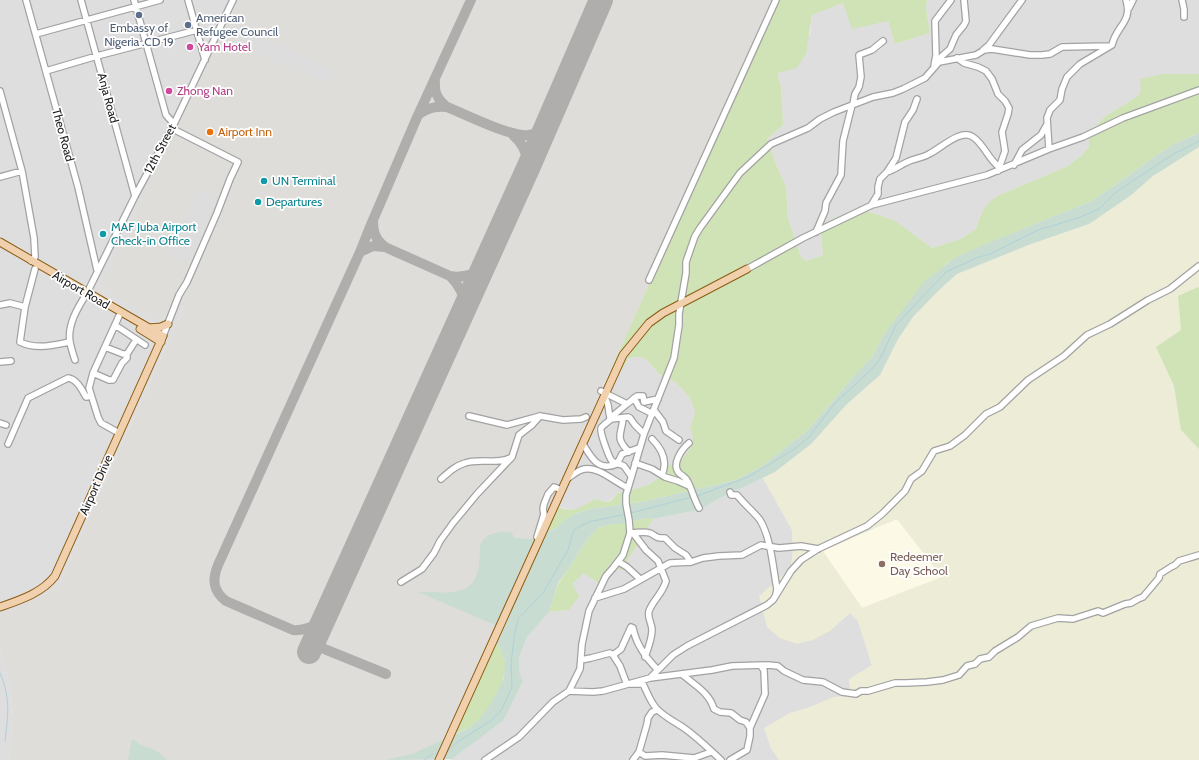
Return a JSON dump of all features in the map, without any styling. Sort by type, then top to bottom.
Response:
[{"type":"main road","name":"Airport Road","points":[[0,242],[119,316],[150,332]]},
{"type":"main road","name":"Airport Road","points":[[0,247],[162,339]]},
{"type":"main road","points":[[439,760],[623,355],[649,323],[663,313],[747,269]]},
{"type":"main road","points":[[156,353],[150,332],[168,324]]},
{"type":"main road","name":"Airport Drive","points":[[0,607],[40,590],[55,576],[162,339]]},
{"type":"street","name":"Theo Road","points":[[26,0],[78,187],[97,271]]},
{"type":"street","name":"Anja Road","points":[[81,0],[135,196]]},
{"type":"street","points":[[36,34],[87,20],[135,3],[160,0]]},
{"type":"street","points":[[188,0],[205,60]]},
{"type":"street","name":"12th Street","points":[[70,342],[70,331],[79,306],[172,126],[233,0]]},
{"type":"street","points":[[649,280],[776,0]]},
{"type":"street","points":[[936,65],[935,21],[951,0]]},
{"type":"street","points":[[646,657],[652,633],[648,615],[649,611],[661,593],[666,581],[658,561],[646,550],[632,533],[626,504],[628,488],[639,448],[675,353],[680,325],[680,303],[686,272],[686,262],[695,236],[709,213],[740,173],[771,144],[808,128],[820,119],[873,97],[893,93],[925,78],[942,56],[950,49],[956,36],[966,21],[964,0]]},
{"type":"street","points":[[981,52],[989,45],[1022,0]]},
{"type":"street","points":[[1126,0],[1129,8]]},
{"type":"street","points":[[1049,149],[1046,126],[1048,114],[1060,100],[1064,85],[1070,74],[1080,64],[1112,45],[1113,38],[1127,18],[1129,8],[1133,0]]},
{"type":"street","points":[[1182,0],[1184,17]]},
{"type":"street","points":[[135,3],[166,115],[172,126],[238,162],[187,282],[179,295],[162,339]]},
{"type":"street","points":[[46,71],[196,30]]},
{"type":"street","points":[[816,232],[828,200],[841,175],[843,141],[861,77],[859,55],[872,50],[883,41]]},
{"type":"street","points":[[936,65],[957,58],[976,55],[992,48],[1030,55],[1042,55],[1050,54],[1062,47],[1110,46]]},
{"type":"street","points":[[957,58],[964,63],[986,71],[992,79],[998,94],[1009,108],[1002,132],[1005,151],[998,169]]},
{"type":"street","points":[[747,269],[766,257],[872,205],[974,180],[998,169],[1014,165],[1049,149],[1083,137],[1130,115],[1199,90]]},
{"type":"street","points":[[0,91],[22,171],[34,238],[35,257],[31,261]]},
{"type":"street","points":[[872,205],[878,194],[880,179],[887,172],[896,158],[905,122],[918,99]]},
{"type":"street","points":[[1014,165],[1022,150],[1041,135],[1046,126]]},
{"type":"street","points":[[887,172],[912,160],[930,154],[952,140],[964,135],[969,135],[975,139],[998,169]]},
{"type":"street","points":[[0,177],[22,171]]},
{"type":"street","points":[[650,678],[673,655],[687,646],[761,608],[773,600],[791,571],[801,560],[818,549],[867,526],[882,514],[905,491],[911,479],[922,471],[934,451],[950,446],[965,435],[986,414],[1000,407],[1028,380],[1064,356],[1087,335],[1110,324],[1148,300],[1170,289],[1199,266]]},
{"type":"street","points":[[35,268],[25,306],[20,341],[21,343],[37,347],[70,342],[75,360]]},
{"type":"street","points":[[0,305],[10,303],[25,306]]},
{"type":"street","points":[[119,316],[93,373],[89,388],[101,423],[119,433]]},
{"type":"street","points":[[115,325],[145,345]]},
{"type":"street","points":[[93,373],[112,381],[122,363],[127,358],[127,354],[136,340]]},
{"type":"street","points":[[105,347],[123,354],[127,354]]},
{"type":"street","points":[[0,362],[11,361]]},
{"type":"street","points":[[8,444],[28,398],[68,378],[78,384],[86,397],[91,396]]},
{"type":"street","points":[[604,395],[627,404]]},
{"type":"street","points":[[604,395],[609,405],[609,414],[611,419]]},
{"type":"street","points":[[631,476],[624,466],[616,464],[611,460],[600,431],[602,427],[634,398],[643,396],[644,402],[646,403],[658,400]]},
{"type":"street","points":[[634,398],[642,410],[653,412],[663,422],[666,431],[679,440]]},
{"type":"street","points":[[469,416],[507,425],[540,416],[563,420],[581,419],[586,417]]},
{"type":"street","points":[[401,582],[422,569],[434,553],[453,522],[512,457],[519,435],[532,425],[540,416]]},
{"type":"street","points":[[623,418],[620,438],[623,445],[629,452]]},
{"type":"street","points":[[611,419],[630,418],[644,434]]},
{"type":"street","points":[[652,439],[659,446],[664,456],[665,467],[662,475]]},
{"type":"street","points":[[689,443],[679,454],[677,469],[678,472],[687,479],[693,497],[699,508]]},
{"type":"street","points":[[583,444],[592,460],[596,463],[608,466],[616,464],[622,454],[639,448]]},
{"type":"street","points":[[441,479],[452,469],[463,463],[500,461],[512,457]]},
{"type":"street","points":[[635,463],[690,486]]},
{"type":"street","points":[[567,479],[577,472],[587,468],[595,470],[628,488]]},
{"type":"street","points":[[537,537],[544,514],[544,504],[548,494],[554,487],[559,489]]},
{"type":"street","points":[[730,492],[731,495],[737,495],[760,521],[766,533],[777,589],[776,594]]},
{"type":"street","points":[[485,760],[519,737],[553,702],[569,691],[580,668],[584,632],[589,611],[606,576],[619,562],[623,555],[632,533]]},
{"type":"street","points":[[632,533],[649,533],[657,538],[665,538],[675,548],[686,555],[691,562]]},
{"type":"street","points":[[595,598],[624,589],[670,563],[691,562],[703,558],[742,554],[761,545],[788,548],[801,546],[818,549]]},
{"type":"street","points":[[569,691],[603,691],[650,678],[732,666],[778,666],[784,671],[803,680],[823,682],[842,692],[856,694],[861,691],[895,682],[906,683],[943,680],[959,675],[967,666],[974,664],[980,659],[989,657],[995,651],[1018,637],[1031,626],[1058,618],[1073,619],[1098,612],[1103,613],[1143,598],[1159,578],[1160,574],[1179,561],[1199,554]]},
{"type":"street","points":[[619,562],[640,579]]},
{"type":"street","points":[[614,655],[621,649],[632,627],[634,635],[646,657],[658,670]]},
{"type":"street","points":[[581,660],[610,653],[614,655],[628,684]]},
{"type":"street","points":[[730,760],[747,750],[750,728],[765,694],[764,670],[761,666]]},
{"type":"street","points":[[682,674],[696,687],[701,688],[712,702],[714,709],[730,714],[746,722],[750,728]]},
{"type":"street","points":[[628,684],[643,684],[657,710],[694,736],[714,756],[721,760]]},
{"type":"street","points":[[633,760],[639,752],[648,718],[652,712],[657,710]]},
{"type":"street","points":[[639,752],[645,756],[662,755],[694,758],[714,756]]},
{"type":"shaded area","points":[[0,0],[237,0],[175,131],[163,318],[172,304],[184,307],[57,589],[0,610]]},
{"type":"shaded area","points":[[237,0],[777,0],[601,391],[561,485],[436,760],[9,760],[13,719],[11,689],[0,649],[0,610],[57,589],[184,307],[172,304],[163,318],[155,321],[101,285],[227,19],[230,19]]},
{"type":"shaded area","points":[[927,0],[1199,0],[1199,74],[1183,75],[1141,90],[1138,96],[1104,117],[1094,128],[1089,138],[1089,147],[1081,156],[1068,166],[997,196],[980,215],[976,229],[961,239],[932,248],[897,222],[857,208],[820,225],[823,255],[806,261],[801,257],[788,218],[786,187],[767,139],[783,125],[781,86],[777,73],[810,34],[812,15],[843,3],[888,21],[895,44],[930,33],[926,7]]},
{"type":"shaded area","points":[[239,26],[335,70],[328,85],[233,41]]},
{"type":"shaded area","points":[[198,188],[217,196],[188,264],[169,256]]},
{"type":"shaded area","points":[[641,357],[648,361],[659,374],[675,382],[690,398],[695,413],[690,428],[693,438],[691,447],[677,466],[650,484],[618,493],[611,500],[606,502],[595,499],[580,508],[572,510],[552,505],[610,371],[619,375],[628,359]]},
{"type":"shaded area","points":[[763,478],[792,530],[793,550],[791,568],[830,631],[849,612],[858,621],[872,666],[849,679],[851,696],[834,697],[808,708],[790,713],[779,720],[771,748],[779,760],[450,760],[503,721],[520,675],[519,658],[527,637],[549,612],[569,610],[571,585],[584,572],[598,583],[610,564],[621,571],[653,519],[699,510],[733,491]]},
{"type":"shaded area","name":"Redeemer Day School","points":[[897,519],[942,577],[862,608],[822,551]]},
{"type":"shaded area","points":[[0,649],[11,689],[13,719],[9,760],[0,760]]},
{"type":"green space","points":[[777,0],[927,0],[926,7],[930,33],[895,44],[888,21],[852,29],[843,3],[812,15],[806,54],[797,68],[777,73],[781,86],[783,125],[767,139],[786,187],[788,218],[801,257],[806,261],[823,255],[820,225],[857,208],[897,222],[932,248],[961,239],[976,229],[983,210],[997,196],[1068,166],[1081,156],[1089,147],[1089,138],[1094,128],[1104,117],[1138,96],[1141,90],[1140,79],[1163,74],[1199,74],[1199,133],[1174,144],[1092,201],[982,246],[953,259],[945,265],[884,334],[872,357],[808,430],[761,467],[736,480],[642,502],[590,509],[577,513],[565,520],[556,528],[538,536],[552,505],[570,510],[579,508],[595,499],[606,502],[611,501],[618,493],[650,484],[660,477],[665,465],[677,466],[691,447],[693,438],[690,428],[695,413],[690,398],[675,382],[659,374],[648,361],[641,357],[628,359],[619,375],[610,371]]},
{"type":"green space","points":[[1199,133],[1199,147],[1153,176],[1130,196],[1089,224],[1031,244],[957,274],[913,317],[898,339],[880,375],[847,404],[811,444],[775,472],[733,491],[699,510],[653,519],[646,518],[623,524],[612,524],[598,528],[589,537],[558,583],[549,612],[527,637],[519,658],[520,675],[523,681],[503,721],[452,759],[385,760],[412,754],[465,730],[478,721],[491,704],[504,678],[505,661],[500,647],[490,642],[497,626],[418,592],[453,592],[469,586],[473,582],[477,573],[481,544],[487,536],[499,532],[511,532],[515,538],[530,539],[556,528],[565,520],[577,513],[590,509],[642,502],[736,480],[761,467],[808,430],[872,357],[884,334],[924,282],[953,259],[981,246],[1092,201],[1174,144]]},
{"type":"green space","points":[[1199,147],[1199,288],[1197,287],[1181,330],[1156,347],[1174,386],[1181,430],[1199,449],[1199,760],[779,760],[771,748],[764,728],[790,713],[808,708],[834,697],[851,696],[849,679],[872,665],[858,621],[850,613],[830,631],[813,640],[797,644],[780,638],[767,627],[759,596],[791,568],[793,550],[792,530],[763,478],[775,472],[811,444],[847,404],[880,375],[898,339],[913,317],[939,290],[958,274],[1031,244],[1089,224],[1130,196],[1153,176]],"holes":[[[897,519],[942,577],[862,608],[823,551]]]},
{"type":"green space","points":[[1198,287],[1199,449],[1181,430],[1174,386],[1156,347],[1181,330],[1178,296]]},
{"type":"green space","points":[[646,518],[653,519],[621,571],[610,564],[598,583],[584,573],[572,584],[579,596],[569,610],[549,612],[558,584],[589,537],[598,528]]},
{"type":"green space","points":[[490,642],[500,647],[505,660],[504,677],[498,693],[484,715],[472,726],[446,738]]},
{"type":"green space","points":[[132,739],[141,745],[157,751],[167,760],[128,760]]},
{"type":"waterway","points":[[697,496],[748,477],[793,450],[809,437],[834,404],[873,368],[880,359],[896,325],[946,272],[979,257],[990,254],[1038,230],[1078,218],[1099,209],[1116,192],[1175,153],[1199,141]]},
{"type":"waterway","points":[[631,513],[692,497]]},
{"type":"waterway","points":[[446,753],[456,743],[492,720],[502,709],[512,687],[511,663],[518,619],[543,593],[568,550],[575,529],[589,522],[626,514]]},
{"type":"waterway","points":[[0,673],[6,691],[8,707],[5,741]]},
{"type":"waterway","points":[[424,760],[433,754]]},
{"type":"taxiway","points":[[419,113],[471,0]]},
{"type":"taxiway","points":[[435,82],[437,96],[447,107]]},
{"type":"taxiway","points":[[385,247],[375,235],[373,220],[418,115],[432,108],[447,107],[488,125],[521,135],[534,134],[547,124]]},
{"type":"taxiway","points":[[513,135],[524,149],[529,166]]},
{"type":"taxiway","points":[[360,252],[372,222]]},
{"type":"taxiway","points":[[322,621],[308,628],[293,630],[226,601],[218,593],[215,585],[214,580],[218,565],[360,252],[373,246],[385,247],[450,276],[467,276],[482,268]]},
{"type":"taxiway","points":[[450,276],[461,290],[466,307]]},
{"type":"taxiway","points":[[312,644],[386,674]]},
{"type":"runway","points":[[309,652],[529,166],[601,0]]},
{"type":"place","name":"Embassy of Nigeria .CD 19","points":[[139,15]]},
{"type":"place","name":"American Refugee Council","points":[[188,25]]},
{"type":"place","name":"Yam Hotel","points":[[190,47]]},
{"type":"place","name":"Zhong Nan","points":[[169,91]]},
{"type":"place","name":"Airport Inn","points":[[210,132]]},
{"type":"place","name":"UN Terminal","points":[[264,181]]},
{"type":"place","name":"Departures","points":[[258,202]]},
{"type":"place","name":"MAF Juba Airport Check-in Office","points":[[103,234]]},
{"type":"place","name":"Redeemer Day School","points":[[882,564]]}]
